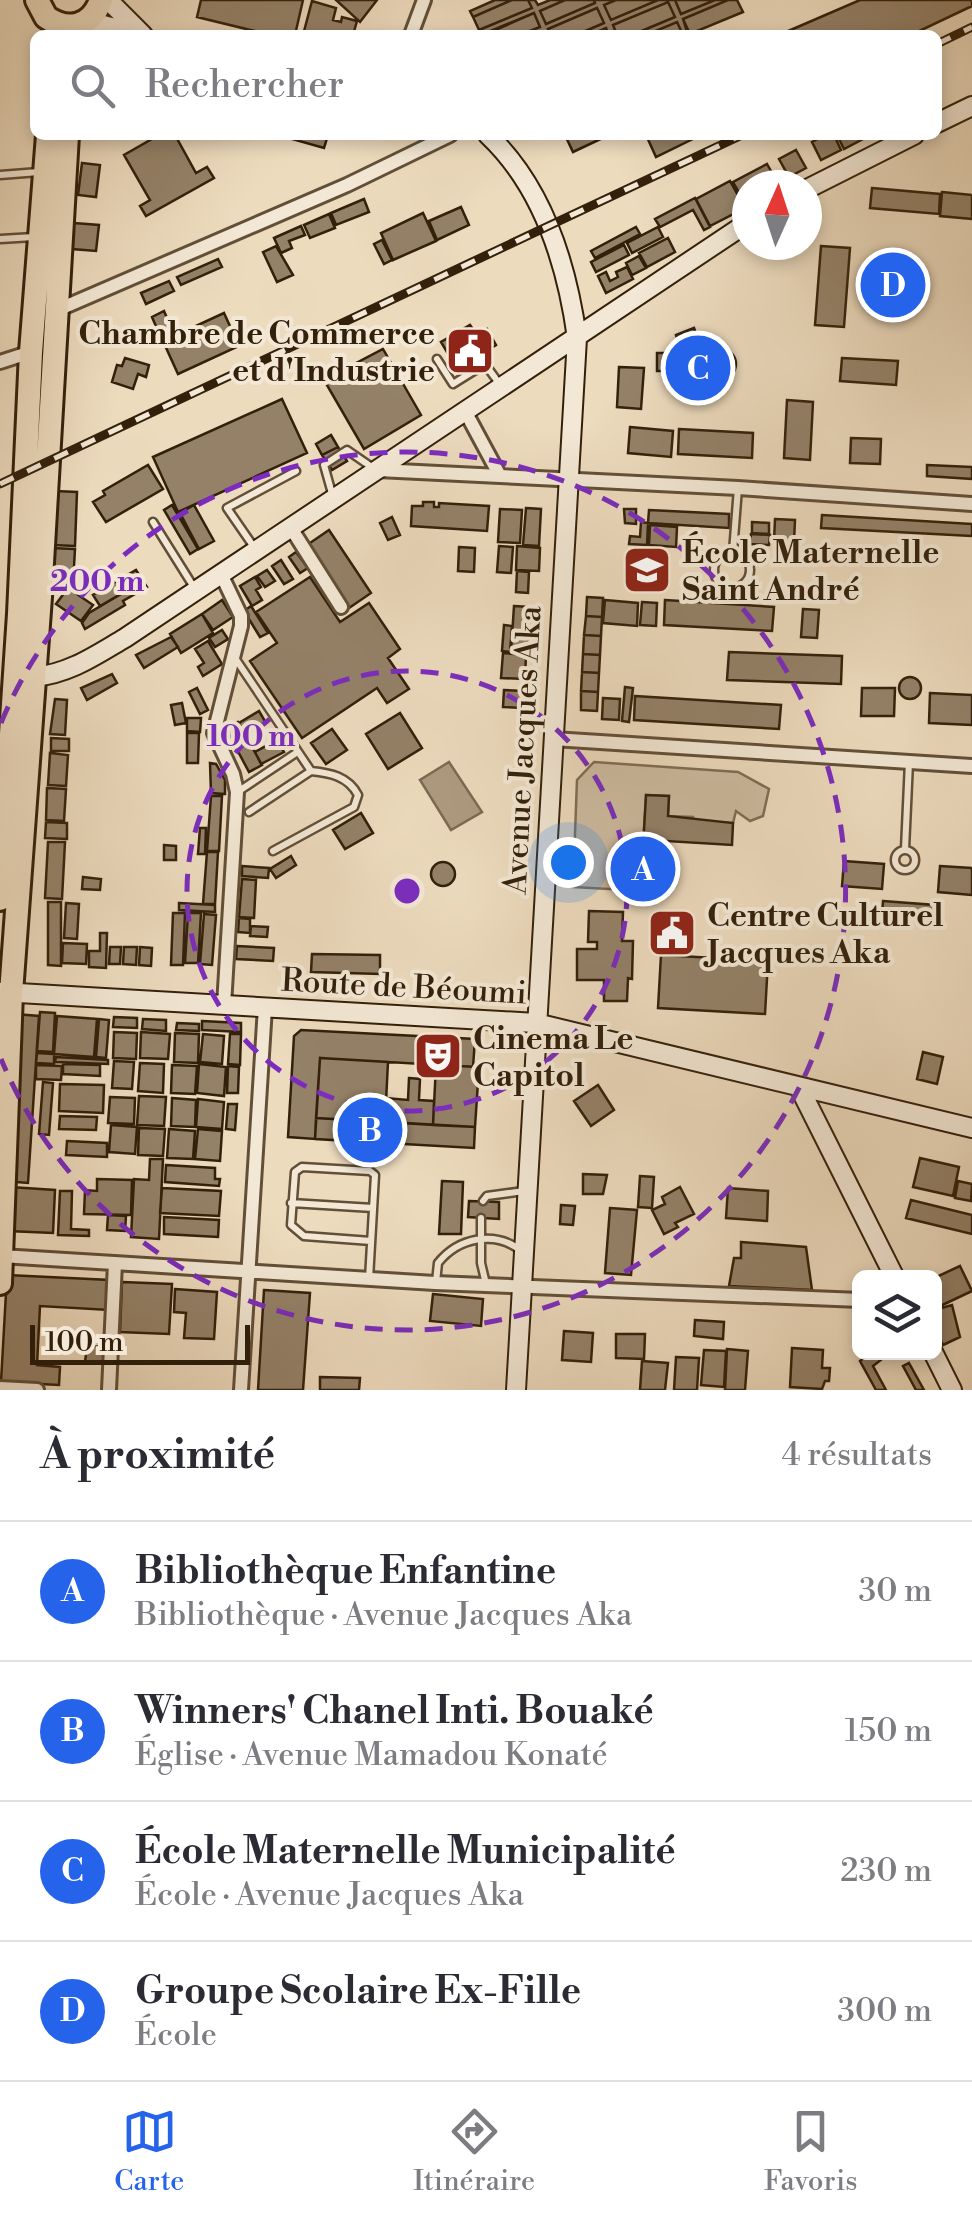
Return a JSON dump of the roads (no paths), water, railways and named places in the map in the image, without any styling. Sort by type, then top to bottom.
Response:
[{"type":"highway","points":[[39,13],[62,26],[82,27],[104,0]]},
{"type":"highway","points":[[0,898],[5,733],[20,614],[31,352],[48,140]]},
{"type":"highway","points":[[0,1283],[6,993],[34,677],[68,140]]},
{"type":"street","points":[[104,0],[137,30]]},
{"type":"street","points":[[413,30],[424,0]]},
{"type":"street","points":[[942,121],[972,106]]},
{"type":"street","points":[[55,311],[347,185],[440,140]]},
{"type":"street","name":"Avenue Jacques Aka","points":[[492,140],[525,184],[552,234],[568,284],[577,338],[516,1390]]},
{"type":"street","points":[[822,181],[904,140]]},
{"type":"street","points":[[34,677],[55,675],[126,638],[732,233]]},
{"type":"street","points":[[0,362],[31,352]]},
{"type":"street","points":[[465,411],[500,476]]},
{"type":"street","points":[[376,470],[972,504]]},
{"type":"street","points":[[291,528],[342,607]]},
{"type":"street","points":[[221,574],[241,616],[214,733],[237,792],[224,1005]]},
{"type":"street","points":[[553,740],[972,766]]},
{"type":"street","name":"Route de Béoumi","points":[[6,993],[536,1023],[972,1128]]},
{"type":"street","points":[[242,1390],[265,1007]]},
{"type":"street","points":[[800,1087],[891,1270]]},
{"type":"street","points":[[1,1256],[522,1288],[852,1300]]},
{"type":"street","points":[[110,1390],[116,1263]]},
{"type":"street","points":[[937,1360],[952,1390]]},
{"type":"street","points":[[0,1388],[37,1390]]},
{"type":"lane","points":[[0,175],[46,172]]},
{"type":"lane","points":[[0,238],[42,237]]},
{"type":"lane","points":[[437,359],[453,384],[486,364],[502,387]]},
{"type":"lane","points":[[334,498],[324,465],[347,450],[376,470]]},
{"type":"lane","points":[[257,551],[227,508],[296,471]]},
{"type":"lane","points":[[733,552],[738,488]]},
{"type":"lane","points":[[153,522],[196,590]]},
{"type":"lane","points":[[733,552],[746,558],[750,571],[744,583],[731,588],[719,582],[714,569],[720,556],[733,552]]},
{"type":"lane","points":[[234,656],[310,771],[343,778],[354,786],[358,802],[273,851]]},
{"type":"lane","points":[[237,792],[296,753]]},
{"type":"lane","points":[[905,848],[908,762]]},
{"type":"lane","points":[[249,812],[310,771]]},
{"type":"lane","points":[[369,1279],[372,1241],[375,1175],[370,1171],[302,1167],[292,1178],[290,1225],[304,1236],[372,1241]]},
{"type":"lane","points":[[483,1201],[487,1196],[528,1190]]},
{"type":"lane","points":[[291,1204],[373,1208]]},
{"type":"lane","points":[[481,1218],[486,1285]]},
{"type":"lane","points":[[436,1283],[438,1263],[454,1247],[480,1238],[507,1240],[524,1252]]},
{"type":"railway","points":[[942,42],[972,27]]},
{"type":"railway","points":[[0,484],[731,140]]},
{"type":"place","name":"Groupe Scolaire Ex-Fille","points":[[893,285]]},
{"type":"place","name":"Chambre de Commerce et d'Industrie","points":[[470,351]]},
{"type":"place","name":"École Maternelle Municipalité","points":[[698,368]]},
{"type":"place","name":"École Maternelle Saint André","points":[[647,570]]},
{"type":"place","name":"Bibliothèque Enfantine","points":[[643,869]]},
{"type":"place","name":"Centre Culturel Jacques Aka","points":[[672,933]]},
{"type":"place","name":"Cinema Le Capitol","points":[[438,1056]]},
{"type":"place","name":"Winners' Chanel Inti. Bouaké","points":[[370,1130]]}]
